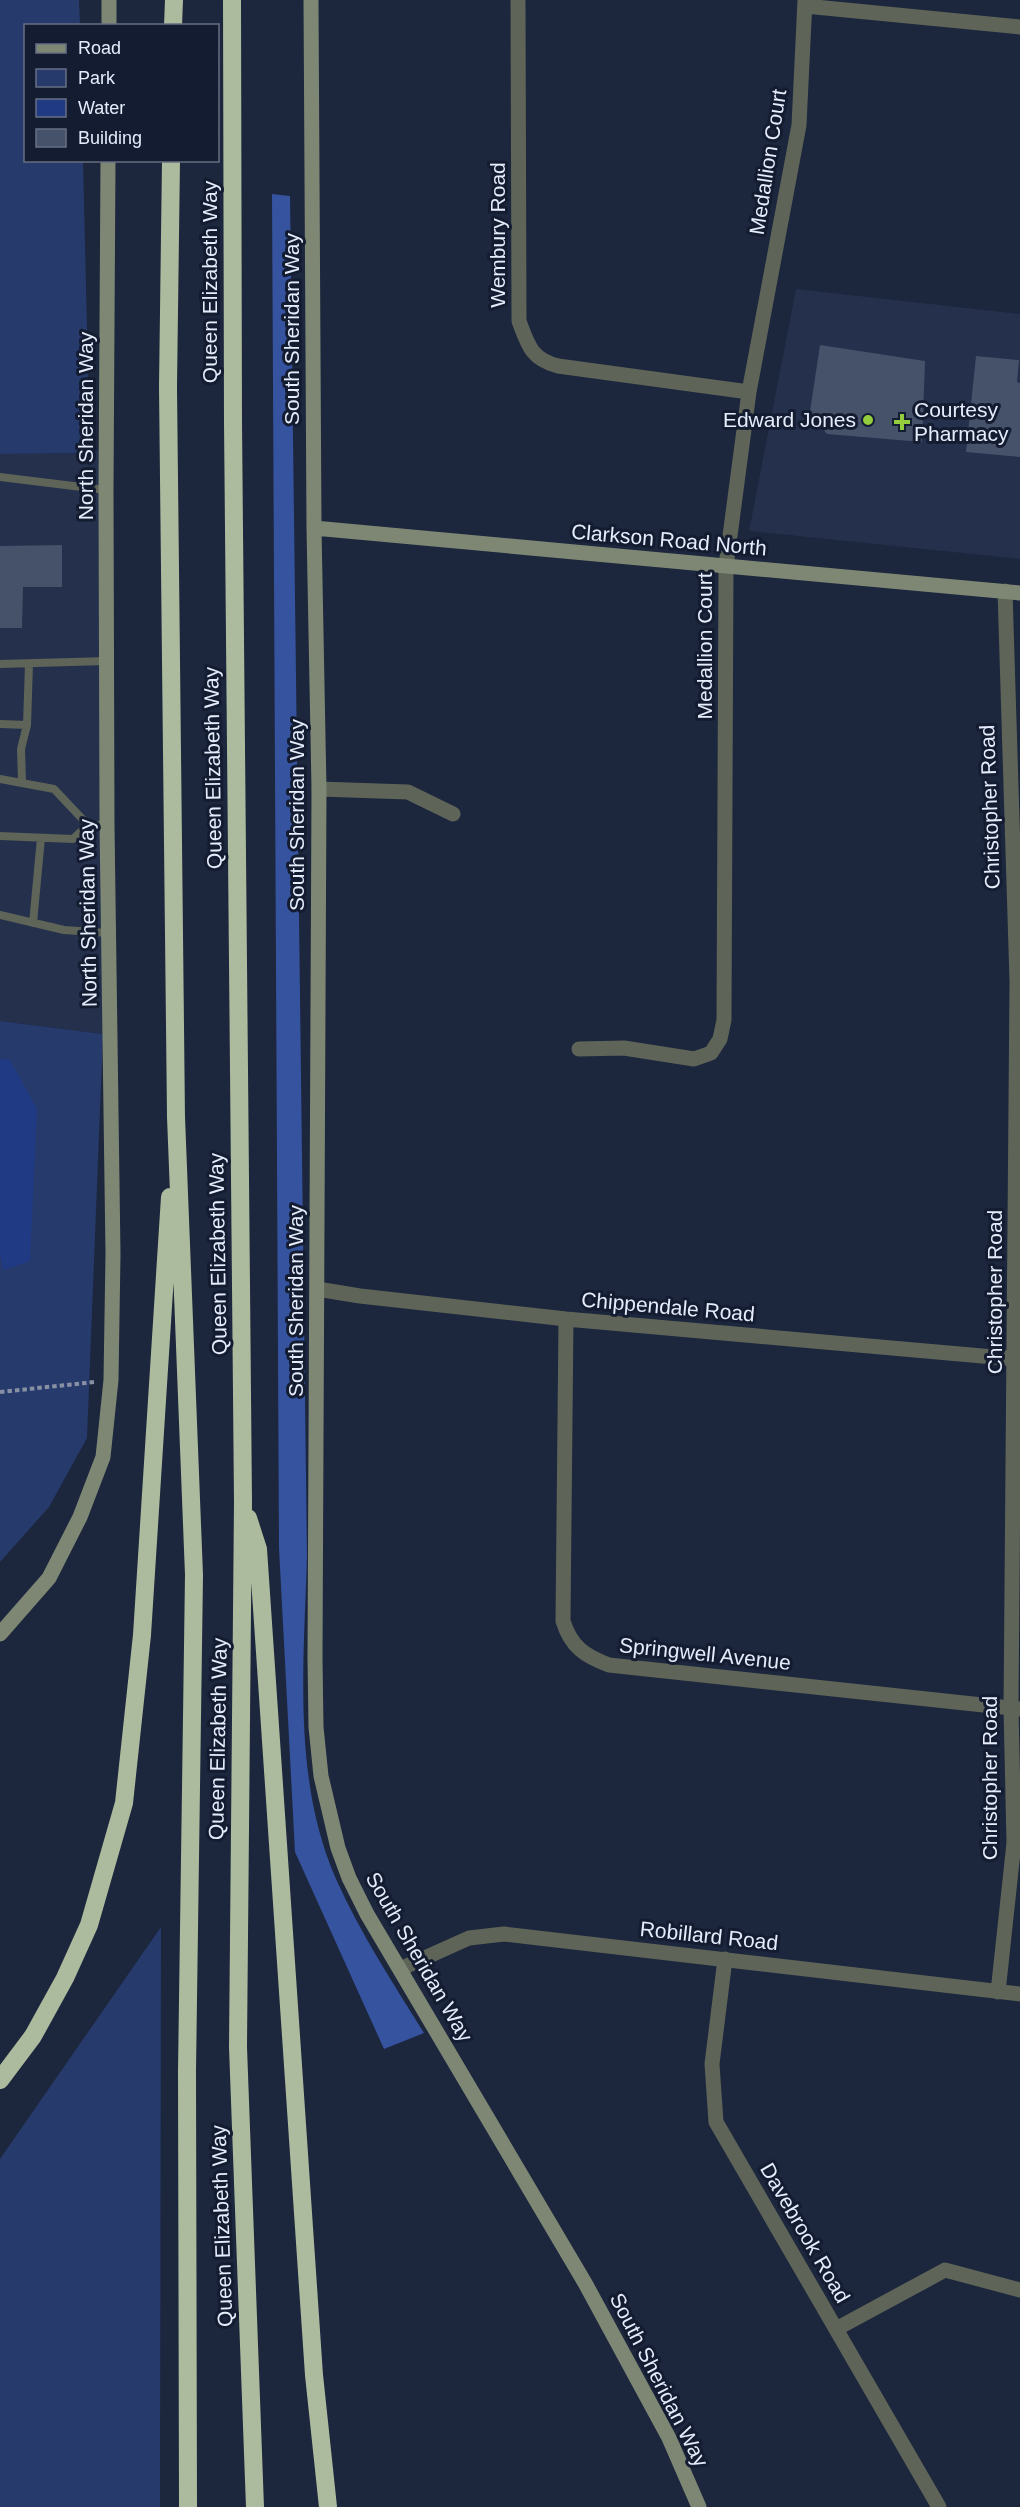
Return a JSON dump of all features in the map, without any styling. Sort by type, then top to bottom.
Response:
[{"type":"highway","points":[[173,24],[174,0]]},
{"type":"highway","name":"Queen Elizabeth Way","points":[[232,0],[233,434],[243,1502],[238,2047],[255,2507]]},
{"type":"highway","name":"Queen Elizabeth Way","points":[[171,162],[168,387],[176,1117],[194,1575],[188,2071],[188,2507]]},
{"type":"highway","points":[[0,2080],[33,2036],[65,1978],[89,1925],[124,1803],[142,1635],[176,1117]]},
{"type":"highway","points":[[243,1502],[258,1549],[314,2375],[328,2507]]},
{"type":"street","points":[[109,0],[109,24]]},
{"type":"street","name":"South Sheridan Way","points":[[311,0],[314,528],[319,789],[315,1658],[316,1727],[321,1776],[327,1808],[349,1878],[367,1914],[601,2312],[669,2438],[699,2507]]},
{"type":"street","name":"Wembury Road","points":[[518,0],[519,321],[529,348],[544,362],[558,366],[749,392]]},
{"type":"street","points":[[805,3],[1020,27]]},
{"type":"street","name":"Medallion Court","points":[[579,1049],[624,1048],[694,1059],[711,1053],[720,1039],[724,1020],[726,566],[749,392],[799,124],[805,3]]},
{"type":"street","name":"North Sheridan Way","points":[[0,1634],[49,1578],[80,1518],[103,1457],[111,1380],[113,1254],[107,825],[106,490],[108,162]]},
{"type":"street","name":"Clarkson Road North","points":[[314,528],[1012,592]]},
{"type":"street","name":"Christopher Road","points":[[998,1992],[1014,1843],[1016,1708],[1018,981],[1012,592]]},
{"type":"street","points":[[319,789],[408,792],[453,814]]},
{"type":"street","name":"Chippendale Road","points":[[317,1289],[360,1296],[566,1319],[1016,1359]]},
{"type":"street","name":"Springwell Avenue","points":[[566,1319],[563,1621],[568,1637],[587,1656],[609,1665],[1016,1708]]},
{"type":"street","name":"Robillard Road","points":[[400,1969],[469,1938],[504,1934],[1020,1994]]},
{"type":"street","name":"Davebrook Road","points":[[725,1959],[712,2064],[716,2122],[939,2507]]},
{"type":"street","points":[[836,2329],[945,2270],[1020,2289]]},
{"type":"lane","points":[[0,477],[106,490]]},
{"type":"lane","points":[[0,664],[107,662]]},
{"type":"lane","points":[[22,782],[21,749],[27,725],[29,664]]},
{"type":"lane","points":[[0,724],[27,725]]},
{"type":"lane","points":[[0,779],[54,789],[88,825]]},
{"type":"lane","points":[[0,836],[73,839],[88,825],[107,825]]},
{"type":"lane","points":[[33,923],[41,838]]},
{"type":"lane","points":[[0,915],[64,930],[110,933]]},
{"type":"path","points":[[0,1392],[111,1380]]},
{"type":"shaded area","points":[[272,194],[290,196],[307,1556],[304,1720],[312,1801],[322,1841],[336,1879],[366,1938],[424,2033],[384,2049],[295,1852],[279,1548]]},
{"type":"shaded area","points":[[796,289],[1020,314],[1020,559],[749,531]]},
{"type":"shaded area","points":[[108,447],[103,1034],[0,1021],[0,454],[90,453]]},
{"type":"green space","points":[[0,0],[79,0],[80,24],[24,24],[24,162],[83,162],[90,453],[0,454]]},
{"type":"green space","points":[[0,1021],[103,1034],[87,1438],[49,1507],[0,1562]]},
{"type":"green space","points":[[161,1927],[160,2507],[0,2507],[0,2159]]},
{"type":"water","points":[[0,1059],[10,1060],[37,1109],[30,1261],[3,1270],[0,1253]]},
{"type":"building","points":[[820,345],[925,361],[922,442],[827,434],[810,411]]},
{"type":"building","points":[[976,356],[1019,360],[1017,382],[1020,383],[1020,457],[966,452]]},
{"type":"building","points":[[62,545],[62,587],[23,587],[22,628],[0,628],[0,546]]},
{"type":"place","name":"Edward Jones","points":[[868,420]]},
{"type":"place","name":"Courtesy Pharmacy","points":[[902,422]]}]
